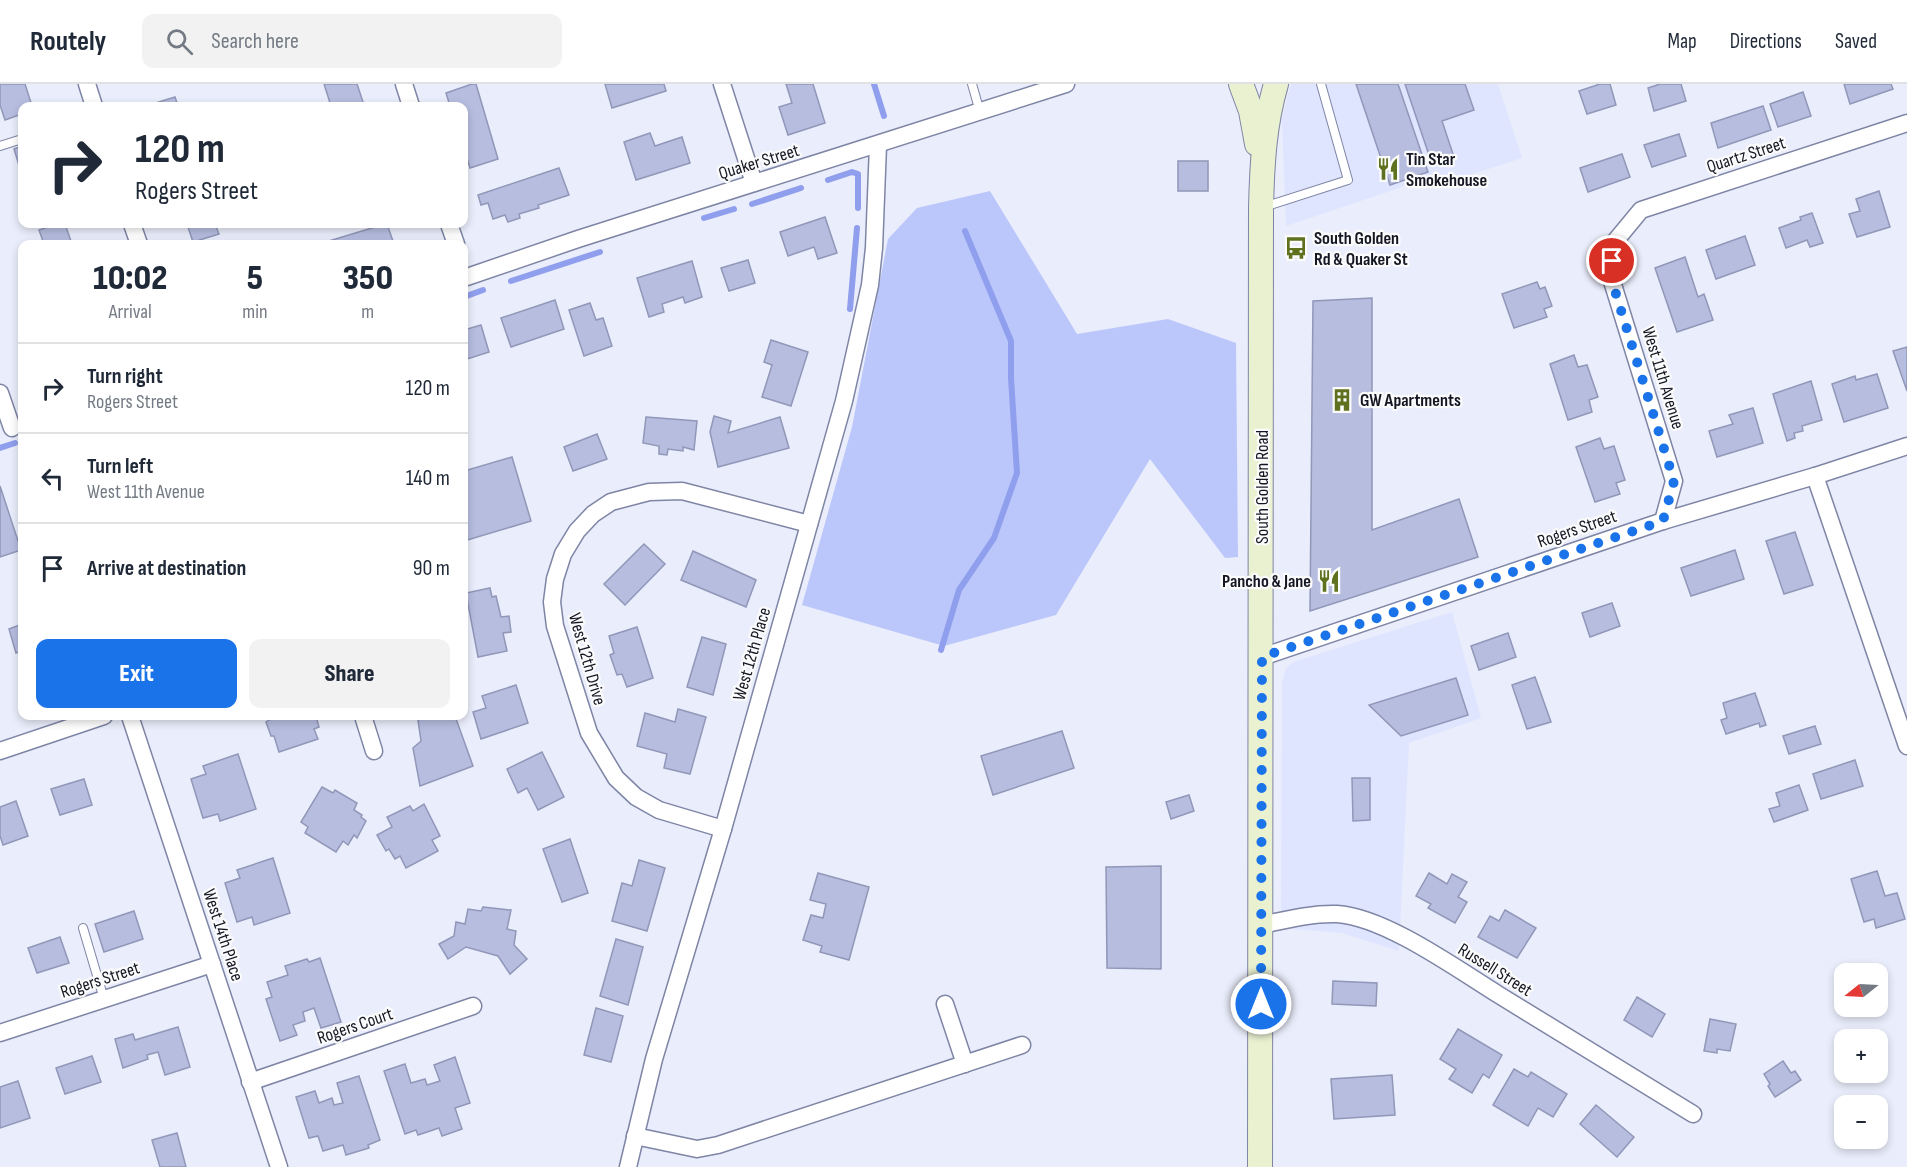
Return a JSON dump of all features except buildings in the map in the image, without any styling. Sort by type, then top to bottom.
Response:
[{"type":"main road","name":"South Golden Road","points":[[1241,84],[1251,111],[1262,167]]},
{"type":"main road","name":"South Golden Road","points":[[1260,1167],[1261,208],[1262,167],[1268,111],[1276,84]]},
{"type":"street","points":[[87,84],[93,102]]},
{"type":"street","points":[[404,84],[410,102]]},
{"type":"street","points":[[722,84],[754,183]]},
{"type":"street","name":"Quaker Street","points":[[468,274],[1066,84]]},
{"type":"street","name":"Quartz Street","points":[[1612,245],[1641,210],[1907,123]]},
{"type":"street","name":"West 12th Place","points":[[628,1167],[654,1059],[723,829],[844,401],[870,285],[874,248],[878,145]]},
{"type":"street","name":"West 11th Avenue","points":[[1612,245],[1611,278],[1674,481],[1663,521]]},
{"type":"street","points":[[0,393],[11,428]]},
{"type":"street","name":"Rogers Street","points":[[1262,657],[1663,521],[1907,446]]},
{"type":"street","points":[[1815,476],[1907,746]]},
{"type":"street","name":"West 12th Drive","points":[[723,829],[659,810],[636,796],[616,778],[589,733],[555,626],[552,602],[555,579],[563,554],[577,531],[593,514],[611,502],[649,492],[682,491],[809,524]]},
{"type":"street","points":[[0,751],[93,720]]},
{"type":"street","name":"West 14th Place","points":[[131,720],[279,1167]]},
{"type":"street","points":[[364,720],[374,751]]},
{"type":"street","name":"Russell Street","points":[[1260,925],[1313,915],[1338,914],[1387,928],[1432,953],[1693,1114]]},
{"type":"street","name":"Rogers Street","points":[[0,1033],[212,964]]},
{"type":"street","points":[[945,1004],[965,1064]]},
{"type":"street","name":"Rogers Court","points":[[250,1082],[473,1006]]},
{"type":"street","points":[[635,1136],[698,1149],[718,1145],[1022,1045]]},
{"type":"lane","points":[[972,84],[980,112]]},
{"type":"lane","points":[[1261,208],[1348,180],[1321,84]]},
{"type":"lane","points":[[0,146],[18,140]]},
{"type":"lane","points":[[83,928],[104,999]]},
{"type":"shaded area","points":[[1291,84],[1498,84],[1522,158],[1430,188],[1426,179],[1286,226],[1282,119]]},
{"type":"shaded area","points":[[990,191],[1077,334],[1168,319],[1236,343],[1238,557],[1225,558],[1150,459],[1056,615],[944,646],[802,605],[852,427],[888,239],[917,208]]},
{"type":"shaded area","points":[[1452,612],[1481,718],[1409,743],[1399,951],[1342,933],[1281,928],[1282,683],[1286,668],[1293,662]]},
{"type":"waterway","points":[[874,84],[884,116]]},
{"type":"waterway","points":[[828,180],[852,172],[858,174],[858,208]]},
{"type":"waterway","points":[[752,204],[801,188]]},
{"type":"waterway","points":[[704,218],[734,209]]},
{"type":"waterway","points":[[850,309],[857,228]]},
{"type":"waterway","points":[[941,650],[959,590],[994,538],[1017,473],[1011,341],[965,231]]},
{"type":"waterway","points":[[511,281],[600,252]]},
{"type":"waterway","points":[[468,296],[483,290]]},
{"type":"waterway","points":[[0,448],[15,443]]},
{"type":"place","name":"Tin Star Smokehouse","points":[[1388,169]]},
{"type":"place","name":"South Golden Rd & Quaker St","points":[[1296,248]]},
{"type":"place","name":"GW Apartments","points":[[1342,400]]},
{"type":"place","name":"Pancho & Jane","points":[[1329,581]]},
{"type":"route","points":[[1261,1004],[1262,657],[1663,521],[1674,481],[1611,278],[1612,261]]}]
